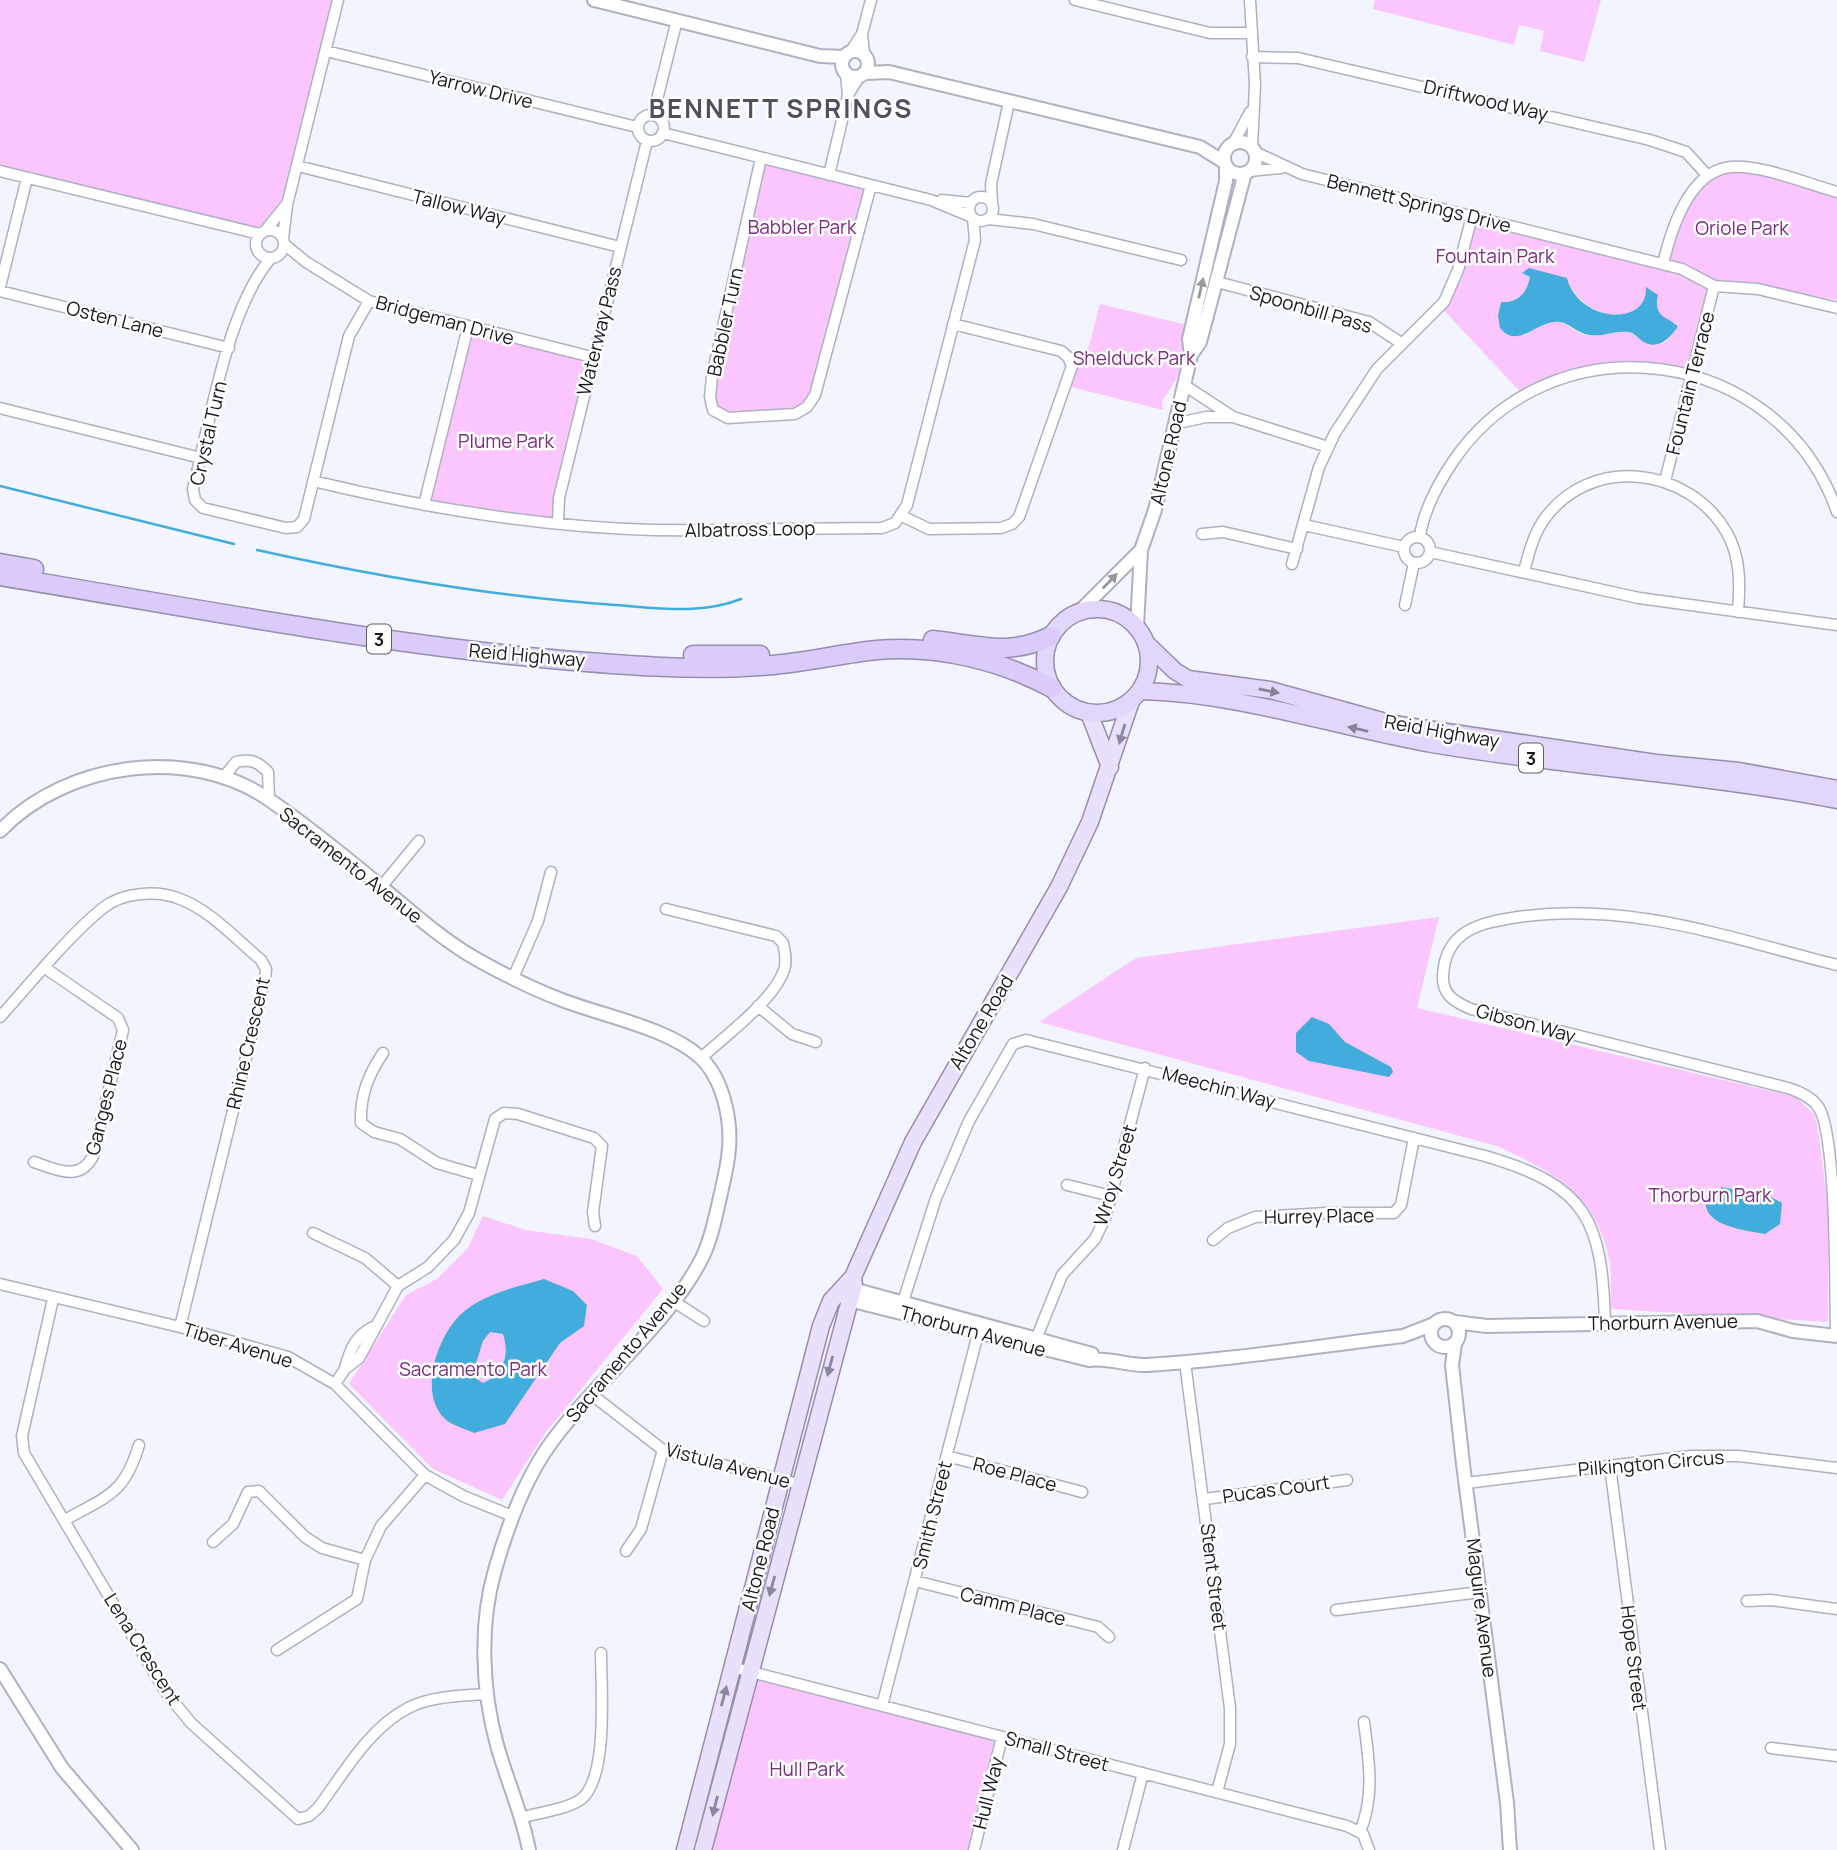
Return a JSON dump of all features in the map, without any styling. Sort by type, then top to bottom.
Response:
[{"type":"highway","name":"Reid Highway","points":[[0,563],[248,608],[423,634],[619,652],[761,655],[890,638],[1004,650],[1033,645],[1051,636]]},
{"type":"highway","name":"Reid Highway","points":[[0,576],[261,622],[435,647],[553,659],[728,667],[762,666],[879,650],[917,651],[1005,665],[1052,688]]},
{"type":"highway","points":[[1105,610],[1122,616],[1136,627],[1146,643],[1149,670],[1136,696],[1116,710],[1089,713],[1072,707],[1052,688],[1045,662],[1051,636],[1063,622],[1078,613],[1105,610]]},
{"type":"highway","name":"Reid Highway","points":[[1146,643],[1175,671],[1188,679],[1270,690],[1393,724],[1656,763],[1739,771],[1837,789]]},
{"type":"highway","name":"Reid Highway","points":[[1136,696],[1173,692],[1227,700],[1436,745],[1752,786],[1837,800]]},
{"type":"main road","name":"Altone Road","points":[[704,1850],[852,1289],[913,1142],[1033,937],[1095,806],[1136,696]]},
{"type":"main road","points":[[1089,713],[1110,767]]},
{"type":"main road","name":"Altone Road","points":[[685,1850],[825,1313],[846,1282],[852,1289]]},
{"type":"street","points":[[284,241],[286,205],[338,0]]},
{"type":"street","points":[[594,0],[820,55],[851,66],[889,72],[1200,147],[1244,142],[1254,150]]},
{"type":"street","points":[[829,174],[848,95],[851,66],[871,0]]},
{"type":"street","points":[[1075,0],[1210,33],[1252,33]]},
{"type":"street","points":[[1200,147],[1232,172],[1247,172],[1255,163],[1250,0]]},
{"type":"street","points":[[653,115],[677,20]]},
{"type":"street","points":[[862,34],[866,56],[889,72]]},
{"type":"street","name":"Yarrow Drive","points":[[326,51],[637,127]]},
{"type":"street","points":[[851,66],[866,56]]},
{"type":"street","points":[[851,66],[866,56]]},
{"type":"street","name":"Driftwood Way","points":[[1252,57],[1298,58],[1650,140],[1686,152],[1707,175]]},
{"type":"street","points":[[953,324],[1061,351],[1073,366],[1018,517],[1012,524],[1001,528],[929,528],[902,516],[975,240],[988,220],[993,204],[991,184],[1009,102]]},
{"type":"street","points":[[1225,164],[1224,152],[1232,144],[1254,106]]},
{"type":"street","points":[[653,115],[661,120],[663,133],[657,140],[647,141],[639,136],[637,127],[645,116],[653,115]]},
{"type":"street","points":[[663,133],[930,200],[972,218],[1033,224],[1181,260]]},
{"type":"street","name":"Waterway Pass","points":[[558,522],[559,498],[647,141]]},
{"type":"street","points":[[975,240],[973,200],[985,184],[999,144]]},
{"type":"street","name":"Bennett Springs Drive","points":[[1254,150],[1302,174],[1682,269],[1714,286],[1758,289],[1837,308]]},
{"type":"street","name":"Babbler Turn","points":[[761,158],[711,387],[713,410],[728,418],[795,414],[807,407],[816,395],[871,184]]},
{"type":"street","name":"Altone Road","points":[[1136,627],[1141,550],[1156,510],[1191,355],[1189,339],[1226,181],[1225,164]]},
{"type":"street","name":"Tallow Way","points":[[298,166],[620,247]]},
{"type":"street","name":"Bennett Springs Drive","points":[[1247,172],[1285,167]]},
{"type":"street","points":[[1663,264],[1668,241],[1681,211],[1707,175],[1738,167],[1837,191]]},
{"type":"street","points":[[0,171],[231,229],[263,233],[273,230],[306,262]]},
{"type":"street","name":"Altone Road","points":[[1191,355],[1200,342],[1247,172]]},
{"type":"street","points":[[0,289],[27,178]]},
{"type":"street","points":[[930,200],[985,198],[1033,224]]},
{"type":"street","points":[[263,233],[286,205]]},
{"type":"street","points":[[1292,564],[1319,467],[1328,447],[1358,394],[1401,343],[1444,302],[1458,270],[1472,216]]},
{"type":"street","points":[[231,229],[266,254],[306,262]]},
{"type":"street","name":"Crystal Turn","points":[[263,233],[266,254],[238,314],[193,489],[195,500],[203,508],[286,528],[297,527],[304,519],[349,337],[369,301]]},
{"type":"street","points":[[266,254],[284,241]]},
{"type":"street","name":"Bridgeman Drive","points":[[306,262],[369,301],[592,357]]},
{"type":"street","name":"Spoonbill Pass","points":[[1217,282],[1369,322],[1401,343]]},
{"type":"street","name":"Fountain Terrace","points":[[1665,481],[1714,286]]},
{"type":"street","name":"Osten Lane","points":[[0,289],[229,348]]},
{"type":"street","points":[[424,505],[468,327]]},
{"type":"street","points":[[1420,536],[1422,521],[1434,495],[1466,444],[1487,421],[1524,396],[1569,376],[1617,366],[1651,366],[1692,375],[1742,396],[1781,426],[1815,466],[1837,512]]},
{"type":"street","points":[[1184,385],[1233,417],[1328,447]]},
{"type":"street","points":[[0,408],[201,457]]},
{"type":"street","points":[[1174,424],[1206,417],[1233,417]]},
{"type":"street","points":[[1524,571],[1542,522],[1565,496],[1595,481],[1614,477],[1631,475],[1665,481],[1702,503],[1728,534],[1740,576],[1738,612]]},
{"type":"street","name":"Albatross Loop","points":[[313,481],[489,516],[653,530],[882,527],[902,516]]},
{"type":"street","points":[[1304,525],[1404,547]]},
{"type":"street","points":[[1202,534],[1223,532],[1297,549]]},
{"type":"street","points":[[1420,536],[1428,542],[1430,552],[1426,560],[1414,563],[1405,557],[1404,547],[1409,538],[1420,536]]},
{"type":"street","name":"Altone Road","points":[[1078,613],[1141,550]]},
{"type":"street","points":[[1430,552],[1639,598],[1837,625]]},
{"type":"street","points":[[1405,605],[1414,563]]},
{"type":"street","points":[[223,778],[236,762],[249,759],[260,764],[268,772],[269,799]]},
{"type":"street","name":"Sacramento Avenue","points":[[0,831],[42,797],[81,778],[123,769],[178,769],[223,778],[269,799],[465,951],[513,978],[559,999],[665,1036],[701,1058],[727,1105],[731,1149],[702,1258],[673,1301],[546,1449],[512,1516],[493,1576],[485,1634],[487,1694],[497,1745],[523,1816],[529,1850]]},
{"type":"street","points":[[381,887],[419,841]]},
{"type":"street","points":[[513,978],[538,921],[551,872]]},
{"type":"street","name":"Rhine Crescent","points":[[0,1017],[104,907],[131,895],[160,894],[196,907],[261,960],[266,969],[180,1327]]},
{"type":"street","points":[[666,909],[776,936],[783,943],[784,970],[758,1006],[701,1058]]},
{"type":"street","name":"Gibson Way","points":[[1837,965],[1646,917],[1580,911],[1483,922],[1467,929],[1450,948],[1443,973],[1443,985],[1449,997],[1471,1009],[1788,1088],[1812,1100],[1825,1120],[1828,1145],[1834,1206],[1837,1336]]},
{"type":"street","name":"Ganges Place","points":[[34,1162],[62,1172],[76,1173],[88,1168],[123,1030],[118,1018],[45,968]]},
{"type":"street","points":[[758,1006],[792,1034],[816,1041]]},
{"type":"street","name":"Meechin Way","points":[[902,1308],[940,1187],[969,1121],[1013,1044],[1026,1040],[1145,1068],[1531,1171],[1553,1183],[1573,1200],[1585,1215],[1604,1272],[1605,1322]]},
{"type":"street","points":[[383,1053],[369,1075],[360,1106],[361,1123],[374,1132],[400,1139],[437,1163],[478,1175]]},
{"type":"street","name":"Wroy Street","points":[[1035,1343],[1062,1275],[1095,1238],[1111,1196],[1145,1068]]},
{"type":"street","points":[[335,1384],[345,1369],[349,1350],[362,1332],[373,1327],[398,1286],[428,1267],[454,1240],[469,1213],[495,1119],[503,1113],[518,1114],[594,1139],[602,1146],[603,1157],[593,1212],[595,1226]]},
{"type":"street","name":"Hurrey Place","points":[[1213,1240],[1241,1221],[1255,1217],[1394,1213],[1401,1205],[1414,1138]]},
{"type":"street","points":[[1068,1185],[1111,1196]]},
{"type":"street","points":[[313,1233],[365,1258],[398,1286]]},
{"type":"street","name":"Tiber Avenue","points":[[0,1284],[53,1299],[180,1327],[288,1357],[335,1384],[425,1475],[463,1496],[512,1516]]},
{"type":"street","name":"Thorburn Avenue","points":[[852,1289],[902,1308],[1035,1343],[1091,1352],[1098,1359],[1137,1365],[1185,1362],[1403,1336],[1444,1319],[1488,1326],[1757,1321],[1793,1331],[1837,1336]]},
{"type":"street","name":"Lena Crescent","points":[[53,1299],[22,1436],[24,1453],[165,1691],[191,1723],[298,1819],[309,1816],[318,1808],[378,1727],[409,1708],[442,1698],[487,1694]]},
{"type":"street","points":[[673,1301],[704,1321]]},
{"type":"street","points":[[1434,1324],[1431,1331],[1447,1343],[1459,1329],[1455,1322]]},
{"type":"street","name":"Thorburn Avenue","points":[[1403,1336],[1447,1343],[1488,1326]]},
{"type":"street","name":"Smith Street","points":[[882,1706],[979,1328]]},
{"type":"street","name":"Maguire Avenue","points":[[1447,1343],[1452,1365],[1507,1803],[1510,1850]]},
{"type":"street","name":"Stent Street","points":[[1185,1362],[1205,1499],[1230,1708],[1230,1744],[1217,1793]]},
{"type":"street","name":"Vistula Avenue","points":[[591,1394],[663,1450],[799,1484]]},
{"type":"street","points":[[65,1520],[119,1489],[130,1474],[139,1445]]},
{"type":"street","points":[[626,1551],[641,1529],[663,1450]]},
{"type":"street","name":"Pilkington Circus","points":[[1466,1483],[1691,1455],[1727,1456],[1837,1468]]},
{"type":"street","name":"Roe Place","points":[[947,1456],[1082,1492]]},
{"type":"street","name":"Hope Street","points":[[1610,1466],[1660,1850]]},
{"type":"street","points":[[277,1650],[357,1599],[362,1587],[365,1560],[381,1526],[425,1475]]},
{"type":"street","name":"Pucas Court","points":[[1205,1499],[1346,1480]]},
{"type":"street","points":[[213,1542],[233,1524],[248,1492],[259,1491],[305,1537],[322,1548],[365,1560]]},
{"type":"street","name":"Camm Place","points":[[915,1581],[1098,1627],[1109,1637]]},
{"type":"street","points":[[1336,1610],[1480,1592]]},
{"type":"street","points":[[1746,1601],[1771,1600],[1837,1609]]},
{"type":"street","points":[[523,1816],[567,1806],[582,1798],[592,1784],[599,1762],[601,1653]]},
{"type":"street","name":"Small Street","points":[[732,1667],[1360,1832]]},
{"type":"street","points":[[0,1669],[62,1768],[132,1850]]},
{"type":"street","points":[[1364,1722],[1371,1794],[1369,1810],[1360,1832],[1369,1850]]},
{"type":"street","name":"Hull Way","points":[[974,1850],[1002,1737]]},
{"type":"street","points":[[1771,1748],[1837,1756]]},
{"type":"street","points":[[1123,1850],[1143,1773]]},
{"type":"green space","points":[[0,0],[338,0],[287,205],[265,231],[0,171]]},
{"type":"green space","points":[[1375,0],[1601,0],[1584,62],[1540,51],[1544,31],[1519,25],[1514,45],[1373,9]]},
{"type":"green space","name":"Babbler Park","points":[[761,158],[871,185],[815,395],[795,414],[728,418],[713,410],[712,376]]},
{"type":"green space","points":[[1728,167],[1837,192],[1837,300],[1826,298],[1824,305],[1714,286],[1692,375],[1617,366],[1524,396],[1440,306],[1472,216],[1663,264],[1668,241],[1697,189]],"holes":[[[1523,273],[1567,278],[1574,292],[1585,303],[1610,314],[1623,314],[1634,310],[1643,301],[1647,288],[1658,295],[1657,310],[1662,319],[1678,324],[1671,336],[1659,344],[1626,332],[1582,334],[1559,322],[1545,324],[1523,336],[1501,302],[1517,299],[1524,292],[1530,277]]]},
{"type":"green space","name":"Shelduck Park","points":[[1100,304],[1191,326],[1177,378],[1162,401],[1163,410],[1067,386],[1072,366],[1089,346]]},
{"type":"green space","name":"Plume Park","points":[[468,327],[592,357],[558,522],[424,505]]},
{"type":"green space","name":"Thorburn Park","points":[[1439,917],[1417,1008],[1796,1097],[1815,1115],[1828,1206],[1828,1322],[1611,1309],[1611,1271],[1600,1229],[1579,1197],[1566,1184],[1534,1164],[1497,1146],[1039,1022],[1136,958]]},
{"type":"green space","name":"Sacramento Park","points":[[483,1216],[525,1230],[591,1239],[637,1256],[663,1289],[546,1432],[502,1500],[433,1469],[349,1384],[406,1295],[437,1279],[468,1248]]},
{"type":"green space","name":"Hull Park","points":[[750,1671],[1002,1737],[974,1850],[703,1850]]},
{"type":"water","points":[[1529,268],[1567,278],[1574,293],[1585,304],[1612,314],[1625,314],[1636,309],[1644,300],[1646,287],[1658,295],[1659,313],[1678,326],[1667,339],[1653,345],[1630,333],[1590,335],[1560,322],[1544,324],[1521,335],[1507,334],[1500,328],[1498,316],[1501,302],[1517,299],[1524,292],[1530,277],[1522,273]]},
{"type":"water","points":[[1312,1017],[1329,1024],[1345,1042],[1391,1067],[1393,1072],[1389,1077],[1309,1061],[1296,1052],[1296,1033]]},
{"type":"water","points":[[1722,1187],[1771,1197],[1782,1203],[1780,1224],[1765,1234],[1734,1228],[1715,1219],[1706,1205],[1707,1195]]},
{"type":"water","points":[[544,1279],[573,1291],[587,1305],[584,1326],[560,1343],[505,1424],[474,1433],[445,1419],[437,1408],[432,1381],[438,1351],[452,1325],[460,1315],[478,1302],[500,1292]],"holes":[[[490,1332],[503,1334],[506,1349],[504,1363],[496,1374],[483,1383],[472,1376],[483,1341]]]},
{"type":"waterway","points":[[0,486],[234,544]]},
{"type":"waterway","points":[[257,550],[434,584],[524,597],[679,609],[710,607],[741,599]]},
{"type":"district","name":"BENNETT SPRINGS","points":[[781,108]]},
{"type":"park label","name":"Oriole Park","points":[[1742,228]]},
{"type":"park label","name":"Fountain Park","points":[[1495,256]]}]
